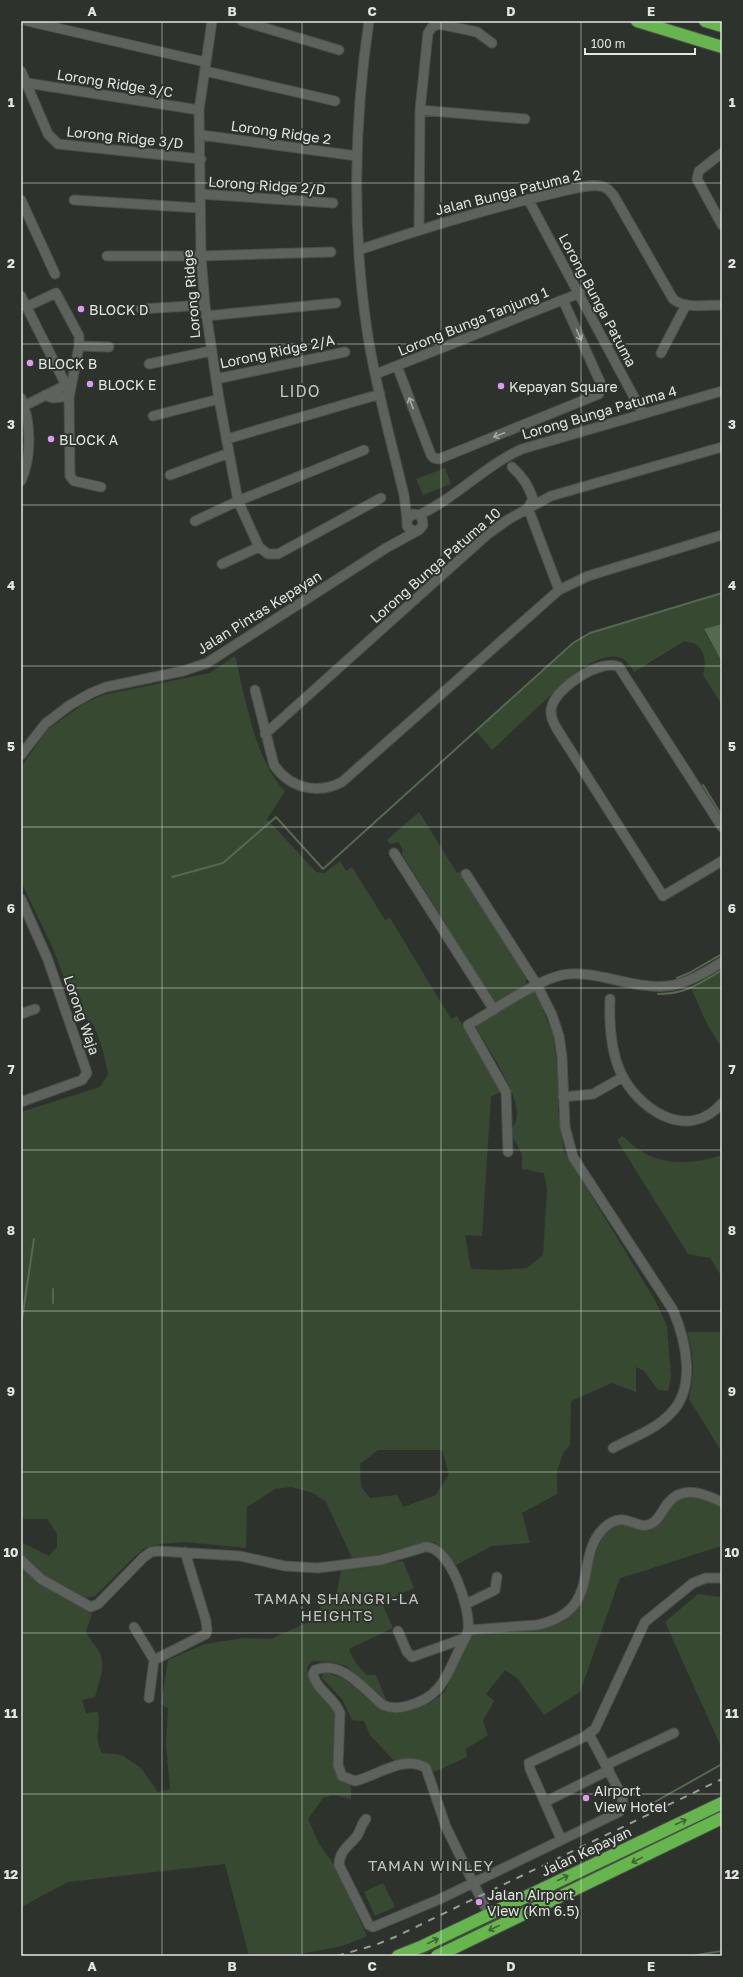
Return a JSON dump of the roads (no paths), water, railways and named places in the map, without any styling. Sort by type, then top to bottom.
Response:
[{"type":"highway","points":[[637,21],[722,47]]},
{"type":"highway","points":[[705,21],[722,26]]},
{"type":"highway","name":"Jalan Kepayan","points":[[398,1956],[423,1946],[488,1913],[722,1803]]},
{"type":"highway","name":"Jalan Kepayan","points":[[436,1956],[722,1818]]},
{"type":"street","points":[[27,21],[335,102]]},
{"type":"street","name":"Lorong Ridge","points":[[212,21],[199,110],[201,135],[201,256],[206,316],[211,351],[238,501],[259,547],[268,554],[278,554],[381,498]]},
{"type":"street","points":[[242,21],[339,50]]},
{"type":"street","points":[[368,21],[360,89],[357,156],[360,250],[367,330],[380,394],[404,495],[412,518],[411,530],[420,529],[423,520],[412,518]]},
{"type":"street","points":[[419,230],[420,110],[428,33],[432,27],[439,24],[469,30],[483,36],[492,43]]},
{"type":"street","name":"Lorong Ridge 3/D","points":[[21,71],[48,134],[58,144],[201,159]]},
{"type":"street","name":"Lorong Ridge 3/C","points":[[27,83],[199,110]]},
{"type":"street","points":[[420,110],[525,119]]},
{"type":"street","name":"Lorong Ridge 2","points":[[201,135],[357,156]]},
{"type":"street","points":[[722,153],[699,171],[697,179],[722,225]]},
{"type":"street","name":"Jalan Bunga Patuma 2","points":[[360,250],[419,230],[528,199],[589,186],[600,186],[609,189],[621,207],[673,299],[686,305]]},
{"type":"street","name":"Lorong Ridge 2/D","points":[[200,194],[333,203]]},
{"type":"street","name":"Lorong Bunga Patuma","points":[[528,199],[580,293],[643,414]]},
{"type":"street","points":[[21,200],[24,216],[55,274]]},
{"type":"street","points":[[74,200],[200,208]]},
{"type":"street","points":[[107,256],[201,256],[332,252]]},
{"type":"street","points":[[26,307],[53,293],[57,293],[77,332],[79,346],[69,397],[71,478],[74,481],[101,487]]},
{"type":"street","name":"Lorong Bunga Tanjung 1","points":[[376,374],[580,293]]},
{"type":"street","points":[[21,296],[66,385],[69,397]]},
{"type":"street","points":[[397,366],[431,455],[436,459],[447,456],[599,394],[601,384],[563,300]]},
{"type":"street","points":[[206,316],[336,303]]},
{"type":"street","points":[[141,309],[205,305]]},
{"type":"street","points":[[661,353],[686,305],[722,305]]},
{"type":"street","points":[[79,346],[109,347]]},
{"type":"street","points":[[149,364],[211,351]]},
{"type":"street","name":"Lorong Ridge 2/A","points":[[216,379],[345,352]]},
{"type":"street","points":[[21,481],[27,458],[28,433],[23,402],[45,395],[66,385]]},
{"type":"street","name":"Lorong Bunga Patuma 4","points":[[449,498],[499,461],[522,449],[578,431],[722,391]]},
{"type":"street","points":[[227,439],[380,394]]},
{"type":"street","points":[[45,395],[53,398],[69,397]]},
{"type":"street","points":[[153,416],[219,399]]},
{"type":"street","name":"Lorong Bunga Patuma 10","points":[[265,734],[488,534],[509,519],[551,496],[722,448]]},
{"type":"street","points":[[195,522],[238,501],[364,450]]},
{"type":"street","points":[[170,475],[229,453]]},
{"type":"street","points":[[512,467],[523,476],[528,485],[532,499],[528,508],[559,590]]},
{"type":"street","points":[[412,518],[449,498]]},
{"type":"street","name":"Jalan Pintas Kepayan","points":[[21,755],[45,724],[70,705],[106,687],[183,671],[207,663],[386,548],[420,529],[449,498]]},
{"type":"street","name":"Jalan Pintas Kepayan","points":[[386,548],[400,535],[412,518]]},
{"type":"street","points":[[255,690],[274,765],[286,779],[303,787],[312,789],[332,787],[342,782],[559,590],[588,576],[722,535]]},
{"type":"street","points":[[222,564],[259,547]]},
{"type":"street","points":[[722,827],[620,667],[608,664],[590,671],[566,687],[555,699],[551,710],[552,718],[557,729],[663,896],[722,861]]},
{"type":"street","points":[[394,853],[494,1010]]},
{"type":"street","points":[[466,874],[537,985],[552,1015],[559,1036],[562,1058],[564,1127],[573,1157],[673,1310],[680,1328],[686,1368],[685,1387],[680,1402],[676,1408],[659,1423],[612,1448]]},
{"type":"street","name":"Lorong Waja","points":[[21,899],[48,960],[87,1073],[82,1080],[21,1102]]},
{"type":"street","points":[[508,1152],[506,1092],[468,1025],[537,985],[562,975],[582,974],[643,986],[668,987],[687,983],[722,962]]},
{"type":"street","points":[[610,999],[612,1049],[623,1077],[633,1092],[645,1104],[671,1119],[683,1121],[696,1120],[708,1116],[722,1103]]},
{"type":"street","points":[[21,1014],[35,1009]]},
{"type":"street","points":[[563,1096],[593,1094],[623,1077]]},
{"type":"street","points":[[398,1631],[407,1652],[412,1657],[466,1634],[537,1625],[547,1622],[563,1614],[578,1600],[583,1588],[592,1550],[598,1534],[611,1522],[617,1519],[628,1520],[641,1526],[648,1526],[655,1521],[669,1501],[677,1495],[685,1492],[706,1494],[722,1502]]},
{"type":"street","points":[[21,1560],[41,1579],[91,1607],[98,1604],[136,1563],[152,1552],[185,1552],[240,1556],[285,1566],[318,1568],[380,1560],[431,1546],[438,1551],[450,1568],[466,1604],[466,1634],[441,1687],[426,1700],[414,1704],[390,1708],[383,1705],[341,1670],[321,1668],[315,1670],[313,1674],[316,1682],[338,1708],[340,1714],[338,1765],[342,1776],[354,1781],[403,1764],[412,1763],[426,1768],[446,1827],[488,1913]]},
{"type":"street","points":[[154,1660],[202,1636],[207,1630],[206,1621],[185,1552]]},
{"type":"street","points":[[466,1604],[495,1590],[497,1577]]},
{"type":"street","points":[[561,1839],[530,1769],[530,1763],[590,1734],[598,1724],[645,1622],[692,1583],[706,1578],[722,1578]]},
{"type":"street","points":[[134,1627],[154,1660],[149,1698]]},
{"type":"street","points":[[366,1819],[356,1836],[342,1852],[339,1858],[339,1865],[369,1925],[373,1927],[440,1899],[472,1882],[619,1812],[622,1807],[622,1796],[590,1734]]},
{"type":"street","points":[[545,1802],[608,1767],[674,1734]]},
{"type":"waterway","points":[[172,877],[223,863],[276,817],[323,869],[573,643],[590,633],[722,593]]},
{"type":"waterway","points":[[703,785],[722,816]]},
{"type":"waterway","points":[[677,978],[689,973],[722,954]]},
{"type":"waterway","points":[[658,994],[668,994],[684,990],[699,984],[722,970]]},
{"type":"waterway","points":[[21,1326],[34,1239]]},
{"type":"waterway","points":[[53,1289],[53,1303]]},
{"type":"waterway","points":[[653,1803],[722,1764]]},
{"type":"waterway","points":[[691,1956],[722,1951]]},
{"type":"railway","points":[[337,1956],[375,1945],[395,1937],[722,1779]]},
{"type":"place","name":"BLOCK D","points":[[81,309]]},
{"type":"place","name":"BLOCK B","points":[[30,363]]},
{"type":"place","name":"BLOCK E","points":[[90,384]]},
{"type":"place","name":"Kepayan Square","points":[[501,386]]},
{"type":"place","name":"BLOCK A","points":[[51,439]]},
{"type":"place","name":"Airport View Hotel","points":[[586,1798]]},
{"type":"place","name":"Jalan Airport View (Km 6.5)","points":[[479,1902]]},
{"type":"district","name":"LIDO","points":[[300,391]]},
{"type":"district","name":"TAMAN SHANGRI-LA HEIGHTS","points":[[337,1606]]},
{"type":"district","name":"TAMAN WINLEY","points":[[431,1865]]}]
